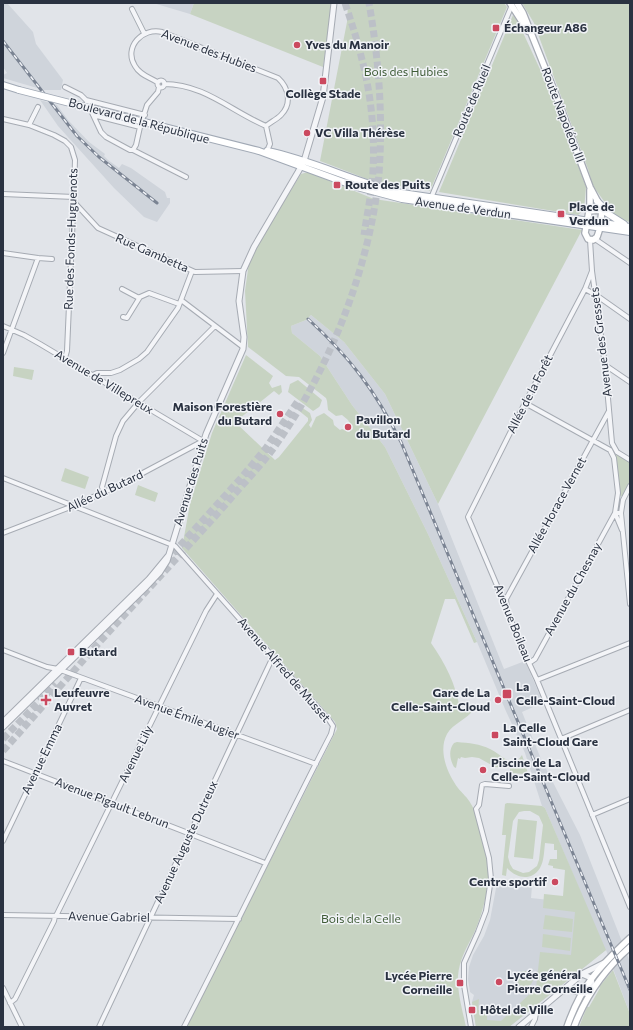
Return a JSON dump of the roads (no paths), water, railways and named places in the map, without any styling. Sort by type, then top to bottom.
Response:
[{"type":"main road","name":"Route Napoléon III","points":[[513,4],[536,43],[590,188],[602,210]]},
{"type":"main road","name":"Boulevard de la République","points":[[3,85],[141,123],[259,151],[302,164]]},
{"type":"main road","name":"Boulevard de la République","points":[[3,88],[20,90]]},
{"type":"main road","name":"Boulevard de la République","points":[[259,151],[267,150],[302,164]]},
{"type":"main road","name":"Avenue de Verdun","points":[[302,164],[388,190],[586,223]]},
{"type":"main road","name":"Avenue de Verdun","points":[[302,164],[357,187],[402,199],[630,228]]},
{"type":"main road","name":"Route Napoléon III","points":[[586,223],[589,211],[590,188]]},
{"type":"main road","points":[[597,201],[613,218]]},
{"type":"main road","points":[[586,223],[585,235],[592,239],[597,237],[602,210]]},
{"type":"main road","points":[[589,211],[602,210],[630,228]]},
{"type":"main road","points":[[567,1027],[582,992],[591,978],[604,962],[630,938]]},
{"type":"main road","points":[[574,1027],[593,988],[606,971],[630,947]]},
{"type":"street","name":"Avenue des Puits","points":[[3,727],[11,717],[155,578],[164,566],[169,555],[203,441],[242,352],[244,337],[239,301],[243,271],[254,246],[302,164],[323,97],[334,3]]},
{"type":"street","name":"Route de Rueil","points":[[431,198],[513,4]]},
{"type":"street","points":[[132,9],[144,33]]},
{"type":"street","name":"Avenue des Hubies","points":[[158,85],[138,72],[132,59],[133,46],[136,40],[144,33],[153,31],[162,32],[278,78],[287,90],[287,103],[282,113],[266,126]]},
{"type":"street","points":[[133,150],[136,145],[147,106],[158,92],[158,85],[162,87],[164,84],[174,84],[205,92],[266,126],[270,144],[267,150]]},
{"type":"street","points":[[65,87],[86,100],[145,115]]},
{"type":"street","points":[[86,100],[101,132],[106,137],[127,149],[133,150],[186,177]]},
{"type":"street","points":[[29,125],[38,107]]},
{"type":"street","points":[[92,115],[141,123]]},
{"type":"street","name":"Rue des Fonds-Huguenots","points":[[3,118],[29,125],[65,141],[71,147],[75,160],[67,351],[65,358]]},
{"type":"street","points":[[3,194],[74,199]]},
{"type":"street","name":"Rue Gambetta","points":[[74,199],[98,228],[192,271],[243,271]]},
{"type":"street","points":[[592,239],[630,264]]},
{"type":"street","name":"Avenue des Gressets","points":[[592,239],[592,271],[596,295],[612,443],[617,452],[630,460]]},
{"type":"street","points":[[3,253],[38,258],[52,258]]},
{"type":"street","points":[[3,353],[38,258]]},
{"type":"street","points":[[93,375],[97,373],[120,370],[139,359],[147,352],[178,308],[192,271]]},
{"type":"street","name":"Allée de la Forêt","points":[[468,517],[525,403],[585,289],[592,271]]},
{"type":"street","points":[[122,289],[139,298]]},
{"type":"street","points":[[585,289],[630,319]]},
{"type":"street","points":[[123,317],[127,318],[139,298],[149,294],[180,302],[243,347]]},
{"type":"street","name":"Avenue de Villepreux","points":[[3,326],[24,335],[65,358],[203,441]]},
{"type":"street","points":[[104,492],[102,487],[116,436],[124,421],[139,402],[215,326]]},
{"type":"street","points":[[604,365],[630,382]]},
{"type":"street","points":[[525,403],[607,448],[612,453],[614,458],[618,493],[615,513],[622,530]]},
{"type":"street","name":"Allée Horace Vernet","points":[[506,599],[609,411]]},
{"type":"street","name":"Allée du Butard","points":[[3,533],[73,506],[104,492],[203,441]]},
{"type":"street","points":[[3,478],[172,545]]},
{"type":"street","points":[[630,486],[625,496],[621,511],[630,604]]},
{"type":"street","points":[[618,493],[621,496],[625,496]]},
{"type":"street","points":[[615,513],[621,511]]},
{"type":"street","name":"Avenue du Chesnay","points":[[529,663],[535,659],[615,513]]},
{"type":"street","name":"Avenue Boileau","points":[[468,517],[501,595],[506,599],[506,608],[630,907]]},
{"type":"street","name":"Avenue Alfred de Musset","points":[[172,545],[177,548],[202,578],[218,594],[333,726],[331,734],[184,1027]]},
{"type":"street","name":"Avenue Lily","points":[[10,1003],[14,1000],[54,921],[55,916],[112,804],[206,611],[218,594]]},
{"type":"street","points":[[537,680],[630,643]]},
{"type":"street","name":"Avenue Émile Augier","points":[[3,650],[316,764]]},
{"type":"street","name":"Avenue Auguste Dutreux","points":[[100,1027],[236,735],[271,661],[274,658]]},
{"type":"street","name":"Avenue Emma","points":[[3,841],[81,678]]},
{"type":"street","points":[[561,739],[630,710]]},
{"type":"street","name":"Avenue des Puits","points":[[3,722],[11,717]]},
{"type":"street","name":"Avenue Pigault Lebrun","points":[[3,761],[265,863]]},
{"type":"street","points":[[471,1027],[464,985],[464,963],[486,911],[491,880],[489,858],[476,809],[479,805],[482,785],[509,786]]},
{"type":"street","points":[[592,815],[630,799]]},
{"type":"street","name":"Avenue Gabriel","points":[[3,915],[239,918]]},
{"type":"street","points":[[519,1027],[582,974],[604,962]]},
{"type":"street","points":[[582,974],[591,978],[593,988]]},
{"type":"street","points":[[3,988],[22,1027]]},
{"type":"street","points":[[562,992],[570,990],[590,994]]},
{"type":"street","points":[[531,1027],[536,1013]]},
{"type":"tunnel","points":[[345,3],[358,45],[368,86],[373,126],[371,195],[364,235]]},
{"type":"tunnel","points":[[3,751],[270,453],[291,423],[327,356],[356,284],[374,210],[379,174],[381,131],[378,67],[369,3]]},
{"type":"tunnel","points":[[166,561],[266,448],[298,401]]},
{"type":"tunnel","points":[[3,739],[56,684]]},
{"type":"railway","points":[[3,41],[77,136],[99,157],[157,203]]},
{"type":"railway","points":[[308,319],[337,347],[361,376],[382,407],[401,442],[630,990]]},
{"type":"place","name":"Échangeur A86","points":[[496,28]]},
{"type":"place","name":"Yves du Manoir","points":[[297,45]]},
{"type":"place","name":"Collège Stade","points":[[323,81]]},
{"type":"place","name":"VC Villa Thérèse","points":[[307,133]]},
{"type":"place","name":"Route des Puits","points":[[337,185]]},
{"type":"place","name":"Place de Verdun","points":[[561,214]]},
{"type":"place","name":"Maison Forestière du Butard","points":[[280,414]]},
{"type":"place","name":"Pavillon du Butard","points":[[348,427]]},
{"type":"place","name":"Butard","points":[[71,652]]},
{"type":"place","name":"La Celle-Saint-Cloud","points":[[507,694]]},
{"type":"place","name":"Leufeuvre Auvret","points":[[46,700]]},
{"type":"place","name":"Gare de La Celle-Saint-Cloud","points":[[498,700]]},
{"type":"place","name":"La Celle Saint-Cloud Gare","points":[[495,735]]},
{"type":"place","name":"Piscine de La Celle-Saint-Cloud","points":[[483,770]]},
{"type":"place","name":"Centre sportif","points":[[555,882]]},
{"type":"place","name":"Lycée général Pierre Corneille","points":[[499,982]]},
{"type":"place","name":"Lycée Pierre Corneille","points":[[460,983]]},
{"type":"place","name":"Hôtel de Ville","points":[[472,1010]]},
{"type":"park label","name":"Bois des Hubies","points":[[406,72]]},
{"type":"park label","name":"Bois de la Celle","points":[[361,919]]}]
